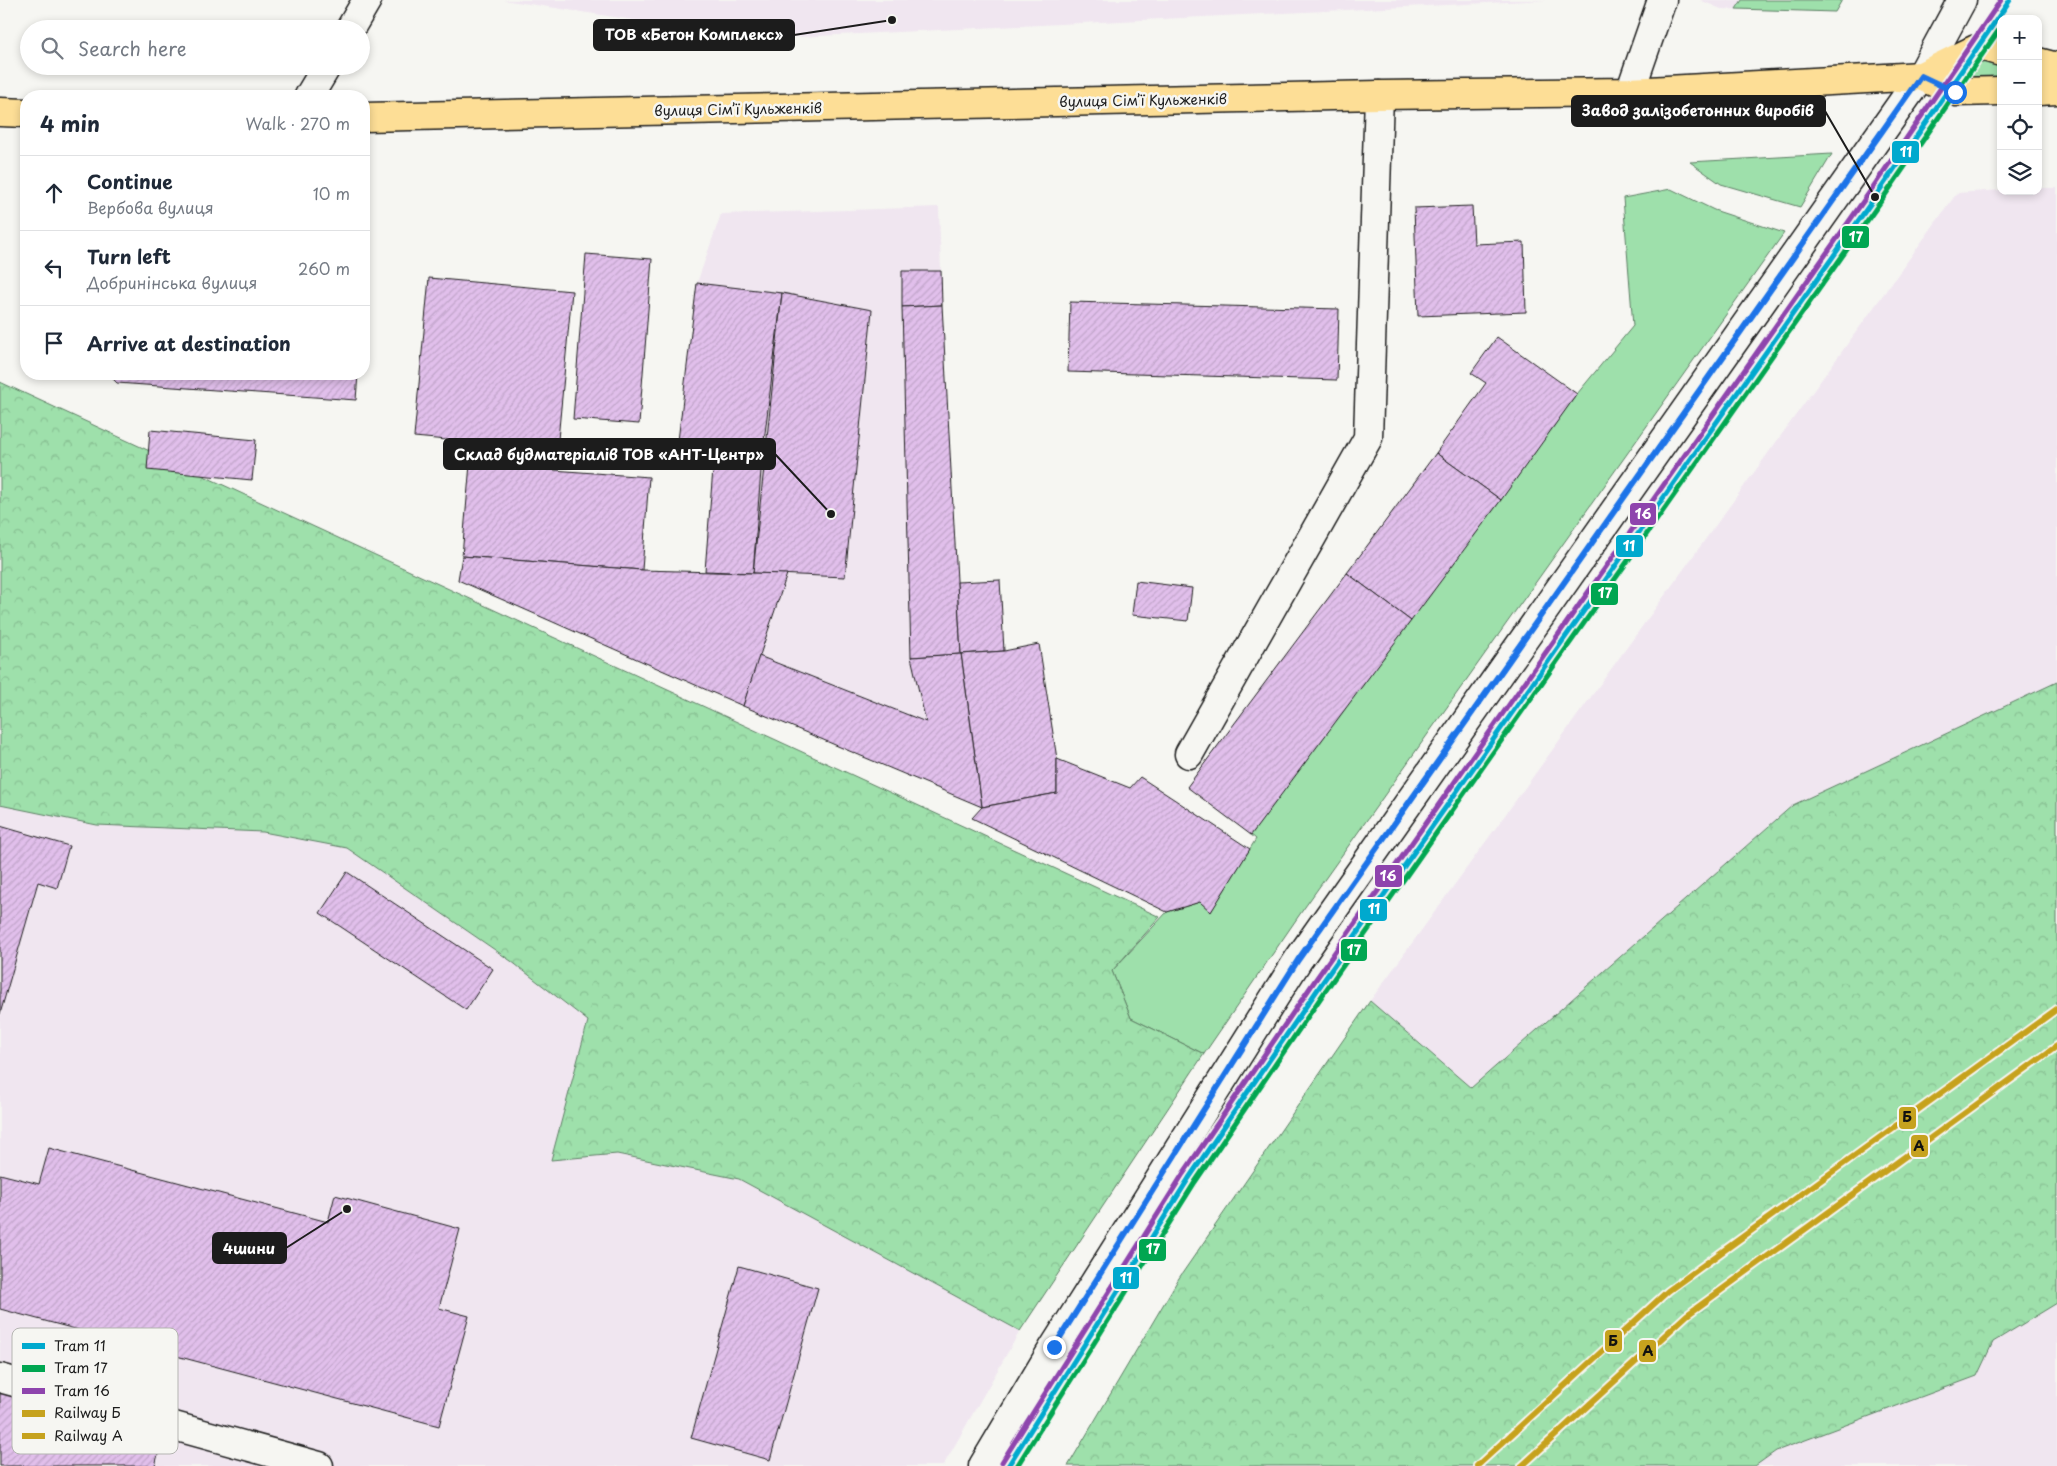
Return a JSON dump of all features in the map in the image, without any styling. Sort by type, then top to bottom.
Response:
[{"type":"main road","points":[[1921,76],[1976,49],[1984,47],[1997,51]]},
{"type":"main road","points":[[2042,63],[2057,67]]},
{"type":"main road","name":"вулиця Сімʼї Кульженків","points":[[370,117],[1379,95],[1630,92],[1921,76]]},
{"type":"main road","points":[[1921,76],[1955,92],[1997,91]]},
{"type":"main road","points":[[2042,90],[2057,90]]},
{"type":"main road","points":[[0,112],[20,113]]},
{"type":"street","points":[[356,20],[368,0]]},
{"type":"street","points":[[1630,92],[1662,0]]},
{"type":"street","points":[[983,1466],[1054,1347],[1298,960],[1921,76],[1962,0]]},
{"type":"street","points":[[313,90],[322,75]]},
{"type":"street","points":[[1189,754],[1368,438],[1379,95]]},
{"type":"street","points":[[178,1427],[319,1466]]},
{"type":"shaded area","points":[[503,0],[1547,0],[758,39]]},
{"type":"shaded area","points":[[1700,0],[1842,0],[1835,12],[1721,9]]},
{"type":"shaded area","points":[[2042,188],[2057,188],[2057,682],[1793,805],[1471,1088],[1370,1001],[1957,193],[1997,190],[1997,195],[2042,195]]},
{"type":"shaded area","points":[[939,207],[942,305],[961,654],[982,807],[743,706],[787,574],[705,571],[714,457],[677,449],[697,283],[721,214]]},
{"type":"shaded area","points":[[0,805],[97,825],[263,832],[347,848],[511,961],[588,1021],[551,1160],[617,1154],[739,1179],[1020,1331],[943,1466],[0,1466]]},
{"type":"shaded area","points":[[2057,1303],[2057,1466],[1755,1466],[1776,1451],[1977,1376],[1993,1342]]},
{"type":"green space","points":[[1742,0],[1842,0],[1835,12],[1736,9]]},
{"type":"green space","points":[[1984,51],[1997,55],[1997,88],[1959,89]]},
{"type":"green space","points":[[1832,154],[1800,207],[1721,184],[1690,162]]},
{"type":"green space","points":[[1671,189],[1714,210],[1784,233],[1300,914],[1204,1054],[1131,1018],[1112,971],[1167,912],[1200,902],[1211,911],[1256,839],[1250,834],[1577,394],[1633,326],[1623,198]]},
{"type":"green space","points":[[0,382],[1160,917],[1112,971],[1131,1018],[1204,1054],[1020,1331],[739,1179],[617,1154],[551,1160],[588,1021],[511,961],[347,848],[263,832],[97,825],[0,805]]},
{"type":"green space","points":[[2057,682],[2057,1303],[1993,1342],[1977,1376],[1776,1451],[1755,1466],[1068,1466],[1179,1278],[1370,1001],[1471,1088],[1793,805]]},
{"type":"building","points":[[1472,206],[1474,244],[1524,242],[1526,312],[1418,316],[1414,208]]},
{"type":"building","points":[[586,254],[652,259],[639,424],[573,419]]},
{"type":"building","points":[[902,271],[941,271],[942,305],[902,307]]},
{"type":"building","points":[[429,278],[572,291],[557,450],[414,437]]},
{"type":"building","points":[[697,283],[782,293],[762,458],[714,456],[677,449]]},
{"type":"building","points":[[782,293],[872,310],[845,577],[753,573]]},
{"type":"building","points":[[1070,302],[1339,309],[1337,380],[1068,372]]},
{"type":"building","points":[[942,305],[961,654],[911,657],[902,307]]},
{"type":"building","points":[[1497,337],[1577,394],[1501,500],[1436,453],[1486,383],[1471,373]]},
{"type":"building","points":[[114,380],[358,380],[356,400],[117,383]]},
{"type":"building","points":[[150,430],[256,440],[252,480],[147,470]]},
{"type":"building","points":[[1436,453],[1501,500],[1411,621],[1347,573]]},
{"type":"building","points":[[714,456],[762,458],[753,573],[705,571]]},
{"type":"building","points":[[470,464],[649,477],[642,570],[462,556]]},
{"type":"building","points":[[462,556],[642,570],[787,574],[743,706],[458,580]]},
{"type":"building","points":[[1347,573],[1411,621],[1251,835],[1187,787]]},
{"type":"building","points":[[1000,580],[1004,651],[961,654],[957,582]]},
{"type":"building","points":[[1136,581],[1192,588],[1188,621],[1132,615]]},
{"type":"building","points":[[1039,644],[1057,759],[1057,793],[982,807],[961,654],[1004,651]]},
{"type":"building","points":[[961,654],[982,807],[743,706],[759,656],[926,722],[911,657]]},
{"type":"building","points":[[1057,759],[1130,788],[1140,777],[1250,849],[1211,912],[1200,902],[1167,912],[972,818],[982,807],[1057,793]]},
{"type":"building","points":[[0,826],[69,846],[57,888],[38,882],[0,1014]]},
{"type":"building","points":[[347,872],[493,969],[466,1010],[320,913]]},
{"type":"building","points":[[49,1148],[328,1222],[335,1195],[460,1229],[439,1308],[469,1316],[439,1426],[178,1356],[178,1328],[71,1328],[0,1309],[0,1174],[39,1184]]},
{"type":"building","points":[[739,1266],[818,1288],[770,1460],[691,1438]]},
{"type":"building","points":[[0,1387],[12,1390],[12,1454],[158,1454],[155,1466],[0,1466]]},
{"type":"tram line","name":"16","points":[[1002,1462],[1183,1174],[1316,979],[1869,193],[2001,0]]},
{"type":"tram line","name":"11","points":[[1008,1466],[1189,1178],[1322,983],[1875,197],[2010,0]]},
{"type":"tram line","name":"17","points":[[1017,1466],[1195,1182],[1328,987],[1881,201],[1997,33]]},
{"type":"rail line","name":"Б","points":[[1477,1466],[1668,1291],[2057,1009]]},
{"type":"rail line","name":"A","points":[[1522,1466],[1687,1315],[2057,1046]]},
{"type":"place","name":"ТОВ «Бетон Комплекс»","points":[[892,20]]},
{"type":"place","name":"Завод залізобетонних виробів","points":[[1875,197]]},
{"type":"place","name":"Склад будматеріалів ТОВ «АНТ-Центр»","points":[[831,514]]},
{"type":"place","name":"4шини","points":[[347,1209]]},
{"type":"route","points":[[1054,1347],[1298,960],[1921,76],[1955,92]]}]
